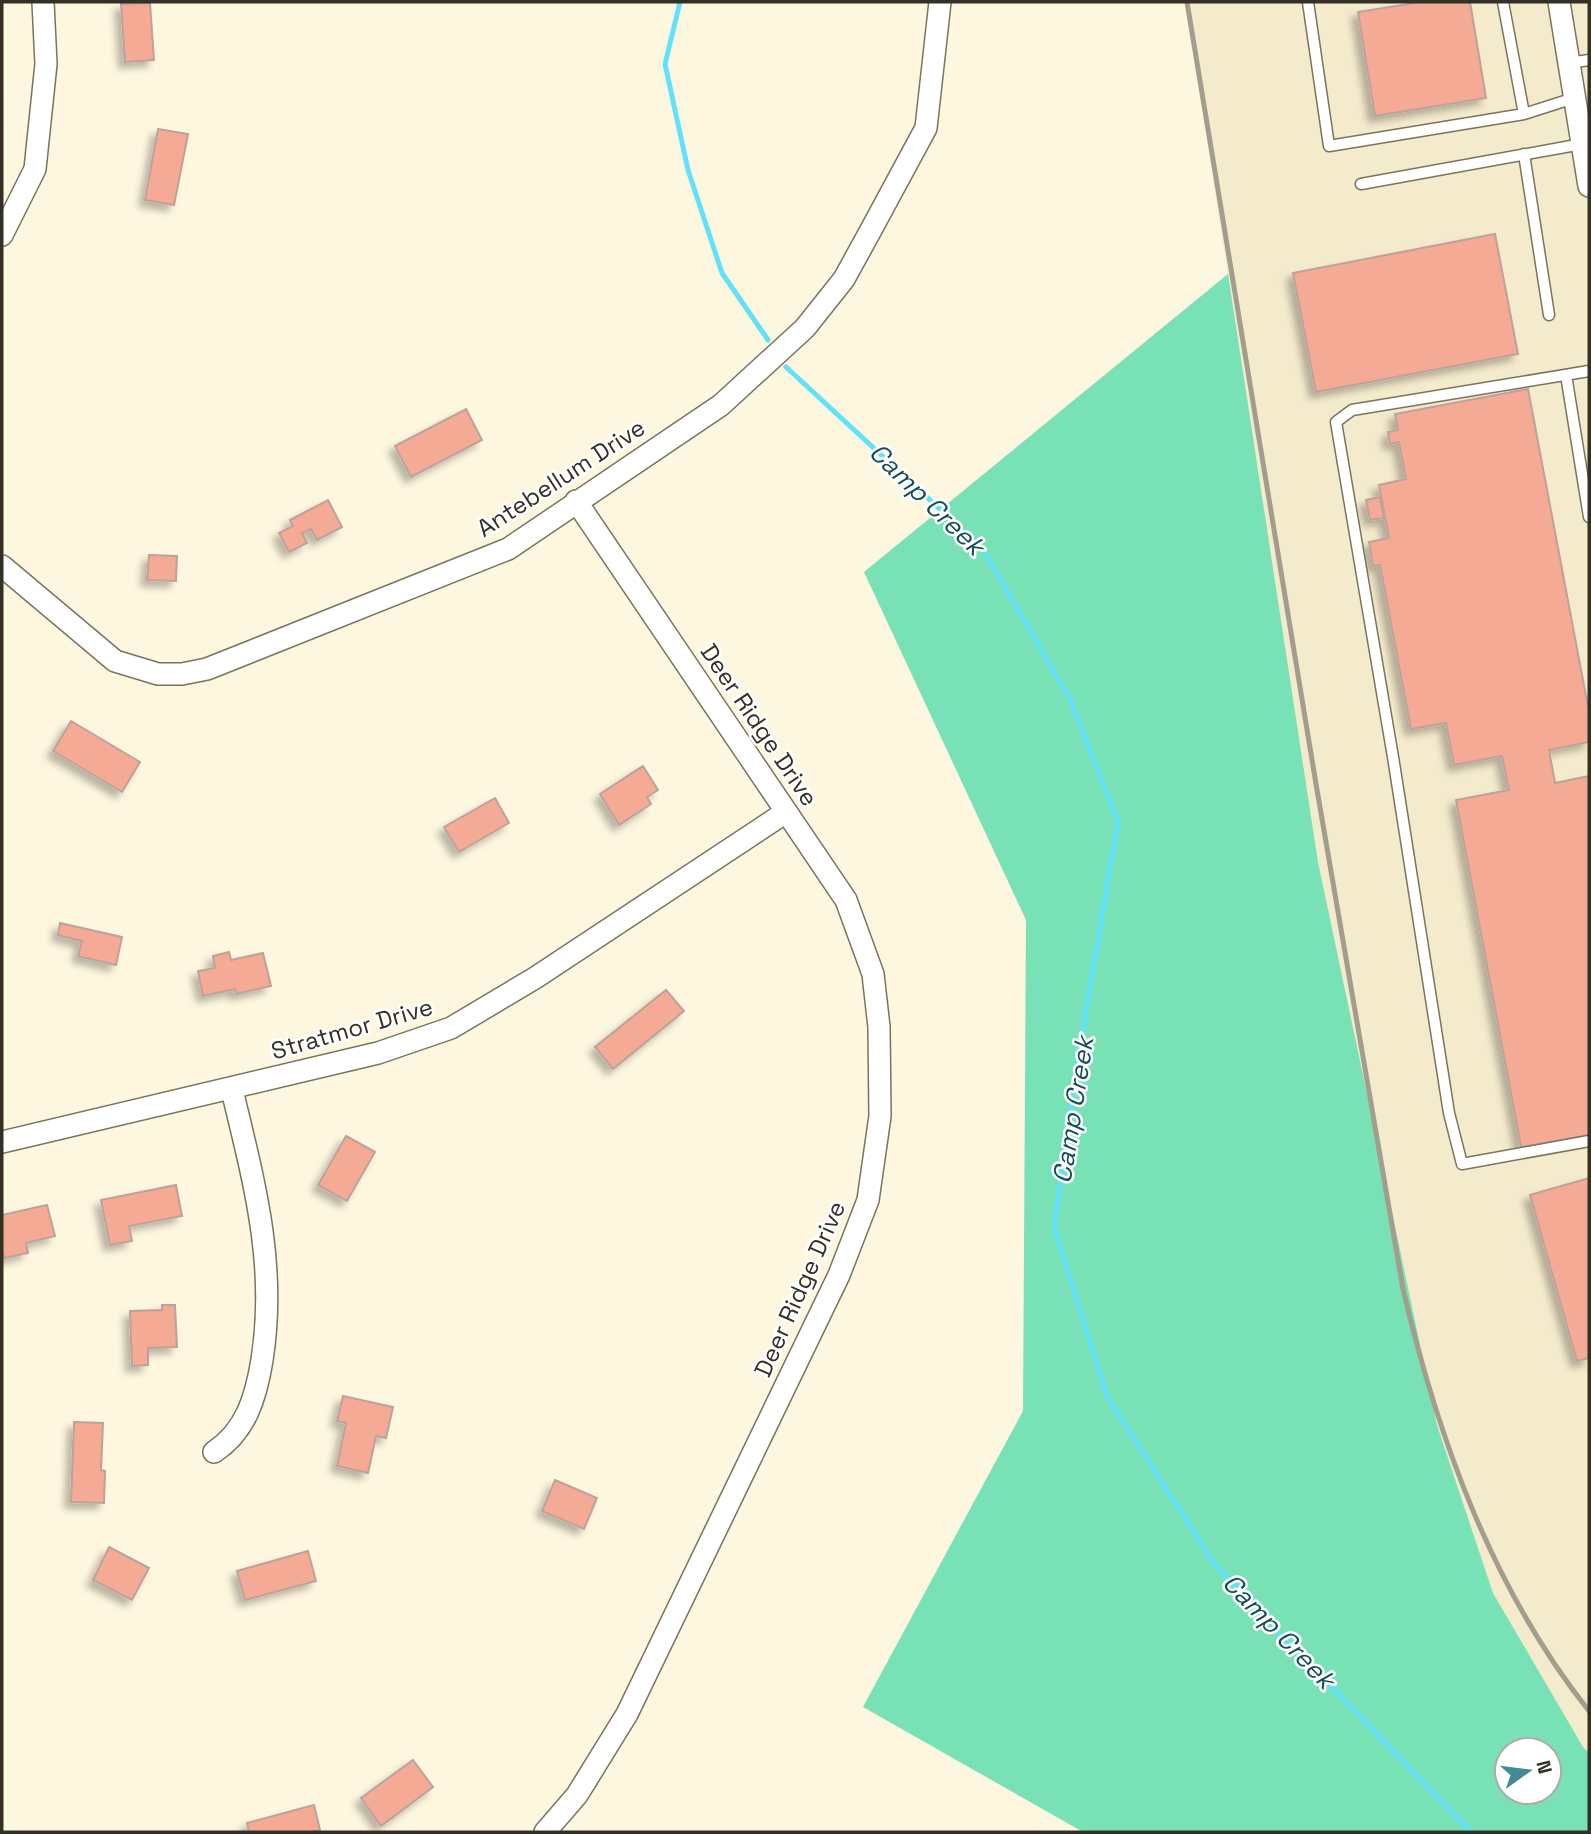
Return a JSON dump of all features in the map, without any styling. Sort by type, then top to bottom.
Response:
[{"type":"street","points":[[2,235],[35,169],[46,64],[43,2]]},
{"type":"street","name":"Antebellum Drive","points":[[2,566],[115,661],[158,674],[182,674],[207,669],[508,549],[721,405],[805,328],[844,279],[926,128],[940,2]]},
{"type":"street","points":[[1559,2],[1579,62],[1574,98],[1589,186]]},
{"type":"street","name":"Deer Ridge Drive","points":[[545,1832],[577,1794],[627,1714],[839,1275],[868,1200],[880,1116],[879,1027],[873,974],[846,900],[576,501]]},
{"type":"street","name":"Stratmor Drive","points":[[2,1142],[378,1054],[451,1028],[535,978],[786,812]]},
{"type":"street","points":[[214,1452],[229,1442],[244,1422],[258,1387],[267,1329],[268,1273],[260,1208],[232,1090]]},
{"type":"lane","points":[[1308,2],[1329,146],[1524,114],[1574,98]]},
{"type":"lane","points":[[1503,2],[1524,114]]},
{"type":"lane","points":[[1361,184],[1582,144]]},
{"type":"lane","points":[[1524,154],[1549,315]]},
{"type":"lane","points":[[1589,371],[1352,410],[1336,422],[1393,757],[1448,1113],[1462,1164],[1589,1141]]},
{"type":"lane","points":[[1566,374],[1589,517]]},
{"type":"shaded area","points":[[1186,2],[1589,2],[1589,1753],[1493,1593],[1437,1425],[1318,862]]},
{"type":"green space","points":[[1228,274],[1318,862],[1437,1425],[1493,1593],[1589,1753],[1589,1832],[1083,1832],[863,1707],[1023,1411],[1026,920],[864,572]]},
{"type":"building","points":[[1421,2],[1470,2],[1486,98],[1375,116],[1358,12]]},
{"type":"building","points":[[150,3],[154,60],[125,62],[121,4]]},
{"type":"building","points":[[158,129],[188,134],[174,205],[145,200]]},
{"type":"building","points":[[1495,234],[1518,354],[1316,392],[1293,273]]},
{"type":"building","points":[[1528,389],[1589,712],[1589,742],[1549,750],[1555,783],[1589,776],[1589,1135],[1521,1147],[1456,800],[1509,790],[1502,756],[1454,765],[1446,723],[1411,729],[1380,565],[1373,566],[1369,542],[1389,538],[1379,485],[1406,479],[1399,442],[1390,444],[1388,432],[1398,430],[1395,414]]},
{"type":"building","points":[[466,409],[482,440],[411,477],[395,446]]},
{"type":"building","points":[[1380,497],[1384,518],[1370,520],[1366,500]]},
{"type":"building","points":[[328,500],[342,527],[317,540],[311,529],[302,533],[307,543],[289,552],[279,533],[293,526],[290,520]]},
{"type":"building","points":[[149,555],[177,556],[176,581],[147,580]]},
{"type":"building","points":[[71,721],[140,762],[122,792],[53,751]]},
{"type":"building","points":[[643,766],[658,790],[647,797],[651,804],[619,825],[600,794]]},
{"type":"building","points":[[495,798],[509,823],[459,852],[444,827]]},
{"type":"building","points":[[60,923],[122,937],[116,965],[78,956],[82,941],[58,935]]},
{"type":"building","points":[[229,952],[231,960],[263,953],[271,986],[236,994],[235,989],[203,996],[198,971],[215,968],[213,956]]},
{"type":"building","points":[[666,990],[684,1011],[613,1069],[595,1047]]},
{"type":"building","points":[[346,1136],[375,1152],[347,1201],[318,1185]]},
{"type":"building","points":[[1589,1178],[1589,1361],[1588,1358],[1577,1361],[1530,1195]]},
{"type":"building","points":[[176,1185],[182,1216],[129,1226],[132,1241],[110,1245],[101,1200]]},
{"type":"building","points":[[47,1205],[55,1236],[26,1243],[28,1253],[4,1258],[2,1215]]},
{"type":"building","points":[[162,1305],[175,1305],[177,1347],[148,1348],[148,1365],[132,1366],[130,1311],[162,1310]]},
{"type":"building","points":[[343,1396],[393,1407],[386,1438],[376,1436],[368,1473],[337,1466],[346,1423],[337,1421]]},
{"type":"building","points":[[74,1422],[103,1423],[101,1470],[105,1471],[104,1503],[71,1502]]},
{"type":"building","points":[[555,1480],[597,1498],[584,1529],[542,1511]]},
{"type":"building","points":[[109,1547],[149,1568],[132,1600],[93,1580]]},
{"type":"building","points":[[308,1551],[316,1581],[245,1600],[237,1571]]},
{"type":"building","points":[[413,1760],[433,1787],[381,1826],[361,1798]]},
{"type":"building","points":[[314,1805],[320,1830],[249,1832],[247,1823]]},
{"type":"waterway","name":"Camp Creek","points":[[680,2],[665,64],[688,170],[722,273],[768,340]]},
{"type":"waterway","name":"Camp Creek","points":[[786,367],[982,548],[1070,699],[1118,822],[1080,1045],[1054,1227],[1107,1396],[1215,1565],[1471,1832]]},
{"type":"railway","points":[[1187,2],[1316,784],[1403,1289],[1433,1401],[1473,1510],[1524,1615],[1589,1711]]}]
